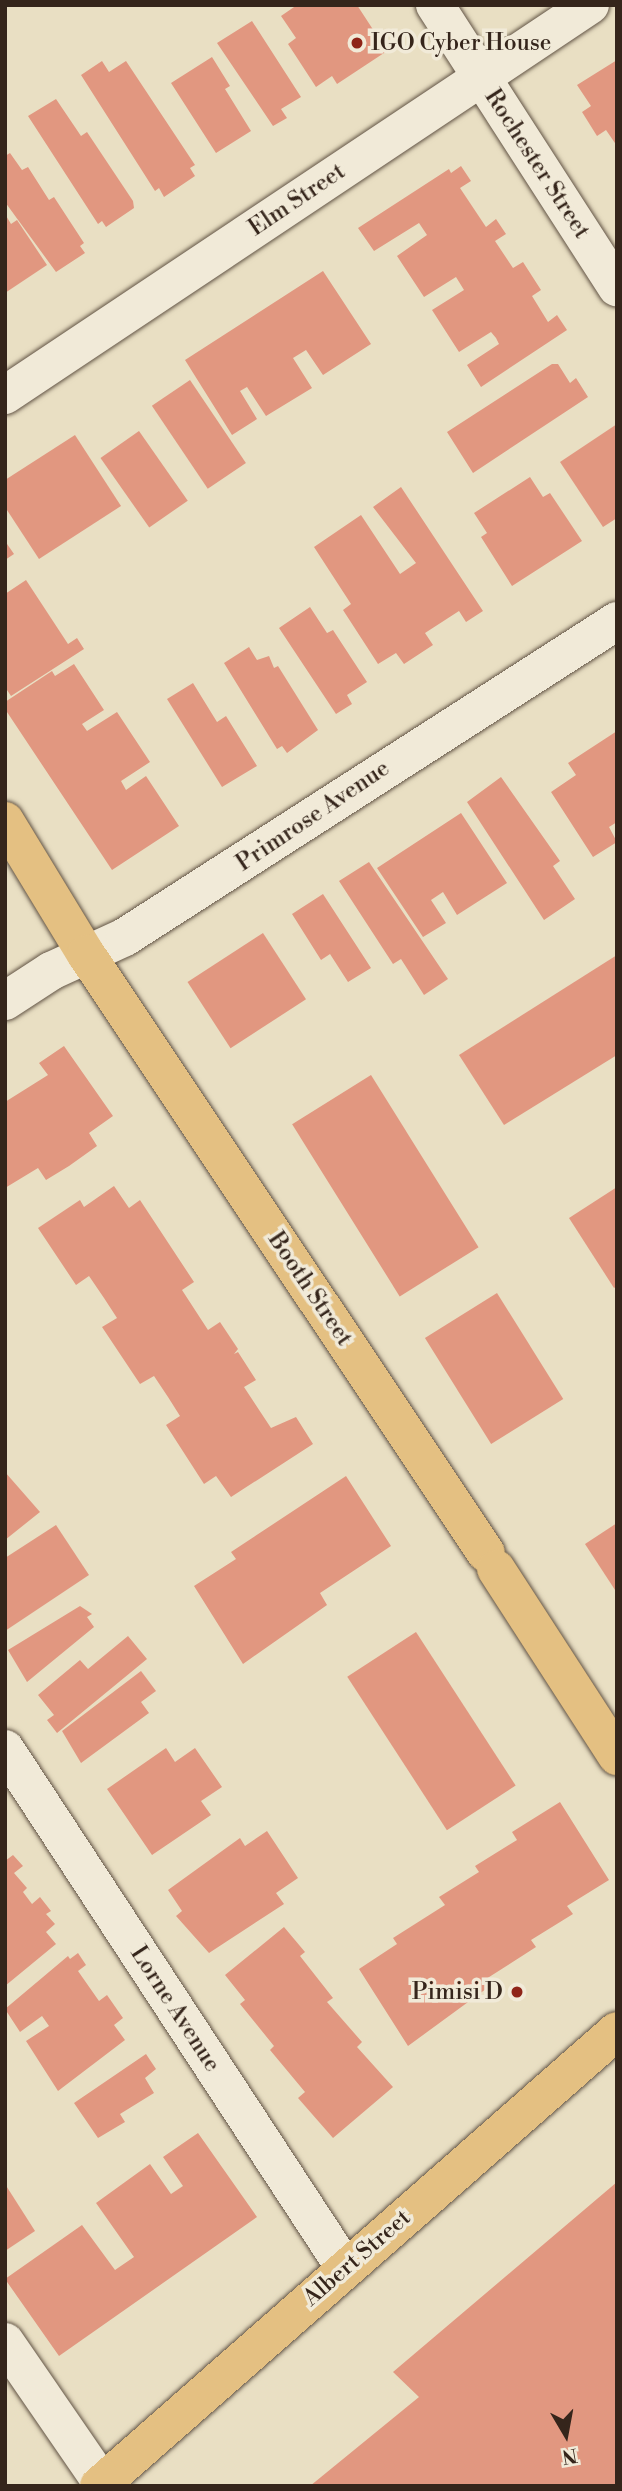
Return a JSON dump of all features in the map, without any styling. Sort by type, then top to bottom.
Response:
[{"type":"main road","name":"Booth Street","points":[[5,821],[86,954],[491,1561],[617,1756]]},
{"type":"main road","name":"Albert Street","points":[[101,2484],[617,2031]]},
{"type":"street","name":"Rochester Street","points":[[435,5],[617,287]]},
{"type":"street","name":"Elm Street","points":[[5,396],[590,5]]},
{"type":"street","name":"Primrose Avenue","points":[[5,1001],[86,954],[125,937],[229,872],[390,764],[617,621]]},
{"type":"street","name":"Lorne Avenue","points":[[5,1749],[345,2268]]},
{"type":"street","points":[[5,2342],[101,2484]]},
{"type":"building","points":[[297,5],[357,5],[387,51],[337,84],[332,76],[316,87],[288,44],[296,38],[281,16]]},
{"type":"building","points":[[252,21],[301,97],[281,109],[287,118],[273,126],[217,43]]},
{"type":"building","points":[[212,57],[230,86],[225,89],[251,131],[216,153],[171,83]]},
{"type":"building","points":[[617,60],[617,146],[606,130],[597,136],[582,112],[591,106],[577,85]]},
{"type":"building","points":[[102,61],[109,72],[126,61],[195,165],[190,168],[195,176],[164,197],[159,188],[155,191],[81,75]]},
{"type":"building","points":[[56,99],[81,136],[87,132],[133,201],[134,208],[106,227],[102,221],[98,224],[28,116]]},
{"type":"building","points":[[10,153],[22,170],[28,167],[49,200],[54,197],[84,243],[80,246],[85,253],[56,272],[5,202],[5,156]]},
{"type":"building","points":[[461,166],[471,181],[460,188],[486,227],[496,219],[506,234],[495,241],[513,268],[523,262],[541,290],[532,296],[548,322],[557,315],[567,330],[481,387],[467,365],[499,344],[496,338],[491,332],[459,352],[432,310],[464,290],[456,277],[424,297],[397,256],[427,235],[419,223],[374,251],[358,228],[449,169],[451,173]]},
{"type":"building","points":[[5,214],[11,224],[17,220],[47,265],[5,293]]},
{"type":"building","points":[[323,271],[371,344],[323,375],[306,350],[293,358],[312,388],[266,416],[247,387],[240,391],[257,419],[232,435],[185,360]]},
{"type":"building","points":[[552,364],[558,364],[570,383],[576,378],[588,397],[473,473],[447,432]]},
{"type":"building","points":[[190,380],[246,463],[208,489],[152,406]]},
{"type":"building","points":[[617,424],[617,518],[603,527],[560,462]]},
{"type":"building","points":[[139,431],[188,501],[149,528],[100,458]]},
{"type":"building","points":[[75,435],[121,506],[39,559],[5,507],[5,480]]},
{"type":"building","points":[[530,477],[543,497],[550,493],[582,541],[512,586],[481,537],[487,533],[474,513]]},
{"type":"building","points":[[401,487],[483,611],[466,622],[459,611],[425,633],[433,645],[404,664],[396,653],[378,664],[343,610],[351,604],[314,547],[361,515],[400,574],[416,563],[373,507]]},
{"type":"building","points":[[5,541],[14,554],[5,560]]},
{"type":"building","points":[[26,580],[68,644],[77,638],[84,649],[11,696],[5,687],[5,594]]},
{"type":"building","points":[[310,607],[327,633],[333,630],[367,682],[347,695],[352,704],[336,714],[279,628]]},
{"type":"building","points":[[249,647],[257,660],[269,656],[274,668],[278,666],[318,730],[287,753],[282,746],[277,749],[224,663]]},
{"type":"building","points":[[74,664],[104,710],[82,724],[87,731],[117,712],[150,762],[121,781],[126,790],[146,776],[179,826],[112,870],[5,709],[5,702],[52,671],[55,676]]},
{"type":"building","points":[[193,683],[217,722],[226,716],[257,766],[222,787],[167,699]]},
{"type":"building","points":[[617,731],[617,822],[609,827],[617,842],[593,857],[551,792],[576,775],[568,763]]},
{"type":"building","points":[[501,777],[560,861],[553,866],[575,899],[544,920],[467,802]]},
{"type":"building","points":[[461,813],[507,883],[457,915],[443,892],[431,900],[446,923],[423,937],[377,868]]},
{"type":"building","points":[[369,862],[448,979],[424,995],[401,959],[393,964],[339,881]]},
{"type":"building","points":[[323,894],[371,968],[348,982],[330,954],[321,960],[292,914]]},
{"type":"building","points":[[263,933],[306,999],[231,1048],[188,982]]},
{"type":"building","points":[[617,955],[617,1055],[504,1125],[459,1055]]},
{"type":"building","points":[[64,1046],[113,1116],[89,1133],[97,1146],[69,1166],[46,1180],[38,1168],[5,1188],[5,1102],[48,1075],[39,1063]]},
{"type":"building","points":[[371,1075],[479,1247],[400,1296],[292,1124]]},
{"type":"building","points":[[114,1186],[129,1208],[140,1200],[194,1282],[182,1290],[208,1330],[220,1322],[238,1349],[234,1354],[238,1352],[256,1380],[244,1387],[271,1428],[296,1417],[313,1444],[231,1497],[216,1476],[204,1484],[166,1425],[180,1416],[168,1397],[154,1376],[140,1384],[102,1327],[117,1318],[89,1276],[76,1285],[38,1228],[80,1200],[84,1207]]},
{"type":"building","points":[[617,1187],[617,1286],[614,1288],[569,1218]]},
{"type":"building","points":[[497,1293],[563,1399],[491,1444],[425,1338]]},
{"type":"building","points":[[5,1472],[40,1512],[5,1540]]},
{"type":"building","points":[[346,1476],[391,1546],[320,1593],[327,1605],[243,1664],[194,1586],[236,1559],[231,1552]]},
{"type":"building","points":[[617,1523],[617,1593],[585,1544]]},
{"type":"building","points":[[56,1525],[89,1575],[5,1631],[5,1558]]},
{"type":"building","points":[[80,1606],[92,1614],[87,1617],[94,1627],[27,1682],[8,1650]]},
{"type":"building","points":[[416,1632],[516,1785],[447,1830],[347,1677]]},
{"type":"building","points":[[128,1636],[147,1659],[57,1733],[47,1720],[54,1715],[38,1695],[80,1660],[88,1669]]},
{"type":"building","points":[[141,1671],[156,1691],[141,1702],[149,1713],[81,1763],[62,1731]]},
{"type":"building","points":[[166,1748],[175,1762],[195,1748],[222,1787],[201,1801],[211,1815],[152,1855],[107,1789]]},
{"type":"building","points":[[560,1802],[609,1880],[567,1906],[573,1914],[531,1940],[536,1947],[486,1979],[490,1986],[408,2046],[359,1969],[397,1944],[393,1938],[445,1905],[439,1897],[479,1872],[475,1866],[517,1840],[512,1832]]},
{"type":"building","points":[[267,1831],[298,1878],[276,1893],[284,1904],[209,1953],[176,1916],[182,1911],[168,1890],[240,1838],[245,1846]]},
{"type":"building","points":[[13,1855],[23,1866],[14,1873],[27,1888],[23,1892],[32,1904],[40,1897],[51,1911],[46,1914],[55,1924],[46,1932],[56,1944],[5,1986],[5,1861]]},
{"type":"building","points":[[284,1927],[305,1952],[300,1956],[333,1998],[327,2002],[362,2042],[357,2047],[393,2087],[333,2138],[298,2098],[305,2092],[270,2050],[274,2046],[240,2004],[245,2000],[225,1975]]},
{"type":"building","points":[[78,1953],[86,1965],[78,1971],[99,2001],[107,1995],[123,2018],[114,2025],[125,2040],[58,2091],[26,2041],[49,2026],[42,2016],[20,2032],[5,2009],[68,1956],[70,1959]]},
{"type":"building","points":[[146,2054],[156,2069],[145,2078],[154,2093],[120,2114],[125,2122],[98,2138],[74,2103]]},
{"type":"building","points":[[198,2133],[257,2217],[59,2356],[5,2279],[82,2225],[115,2270],[134,2257],[96,2203],[150,2164],[171,2194],[183,2186],[163,2157]]},
{"type":"building","points":[[617,2182],[617,2486],[310,2486],[419,2397],[393,2372]]},
{"type":"building","points":[[5,2184],[35,2231],[5,2251]]},
{"type":"place","name":"IGO Cyber House","points":[[357,43]]},
{"type":"place","name":"Pimisi D","points":[[517,1992]]}]
